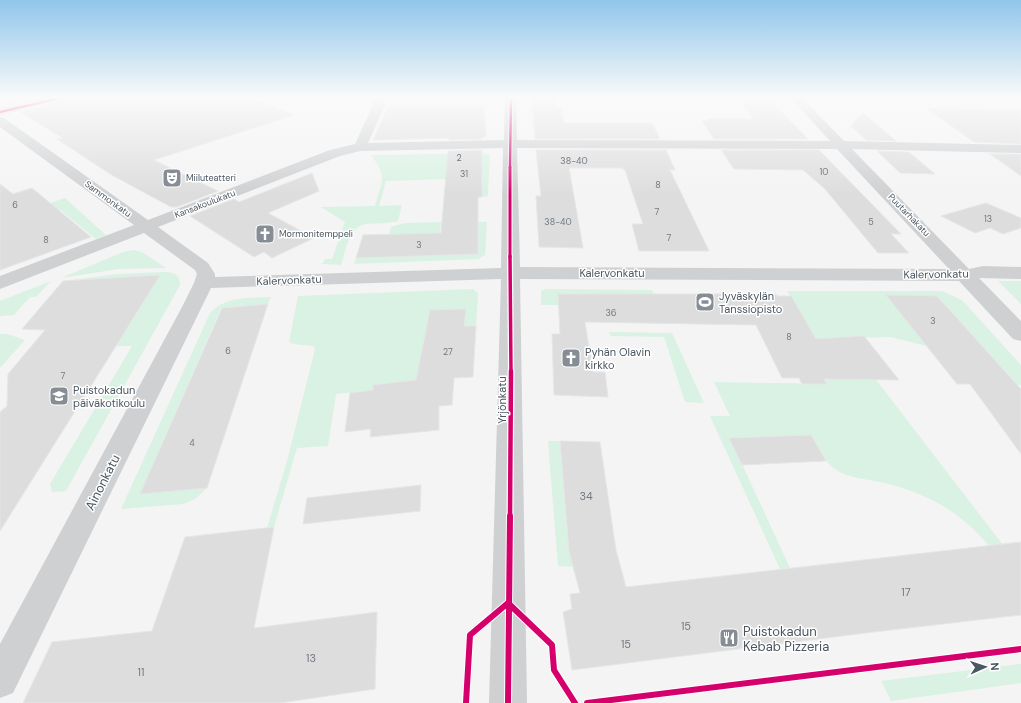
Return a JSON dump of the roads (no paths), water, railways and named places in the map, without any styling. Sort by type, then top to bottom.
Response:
[{"type":"street","name":"Sammonkatu","points":[[12,130],[202,267],[206,274],[204,283]]},
{"type":"street","points":[[360,147],[368,130]]},
{"type":"street","name":"Yrjönkatu","points":[[508,703],[511,273],[510,130]]},
{"type":"street","name":"Puutarhakatu","points":[[827,130],[1021,334]]},
{"type":"street","name":"Kansakoulukatu","points":[[0,283],[335,153],[360,147],[510,144],[842,145],[1021,149]]},
{"type":"street","name":"Kalervonkatu","points":[[204,283],[511,273],[966,275],[984,272],[1021,273]]},
{"type":"street","name":"Ainonkatu","points":[[0,680],[204,283]]},
{"type":"place","name":"Miiluteatteri","points":[[172,178]]},
{"type":"place","name":"Mormonitemppeli","points":[[265,234]]},
{"type":"place","name":"Jyväskylän Tanssiopisto","points":[[705,302]]},
{"type":"place","name":"Pyhän Olavin kirkko","points":[[571,358]]},
{"type":"place","name":"Puistokadun päiväkotikoulu","points":[[59,396]]},
{"type":"place","name":"Puistokadun Kebab Pizzeria","points":[[729,638]]}]
